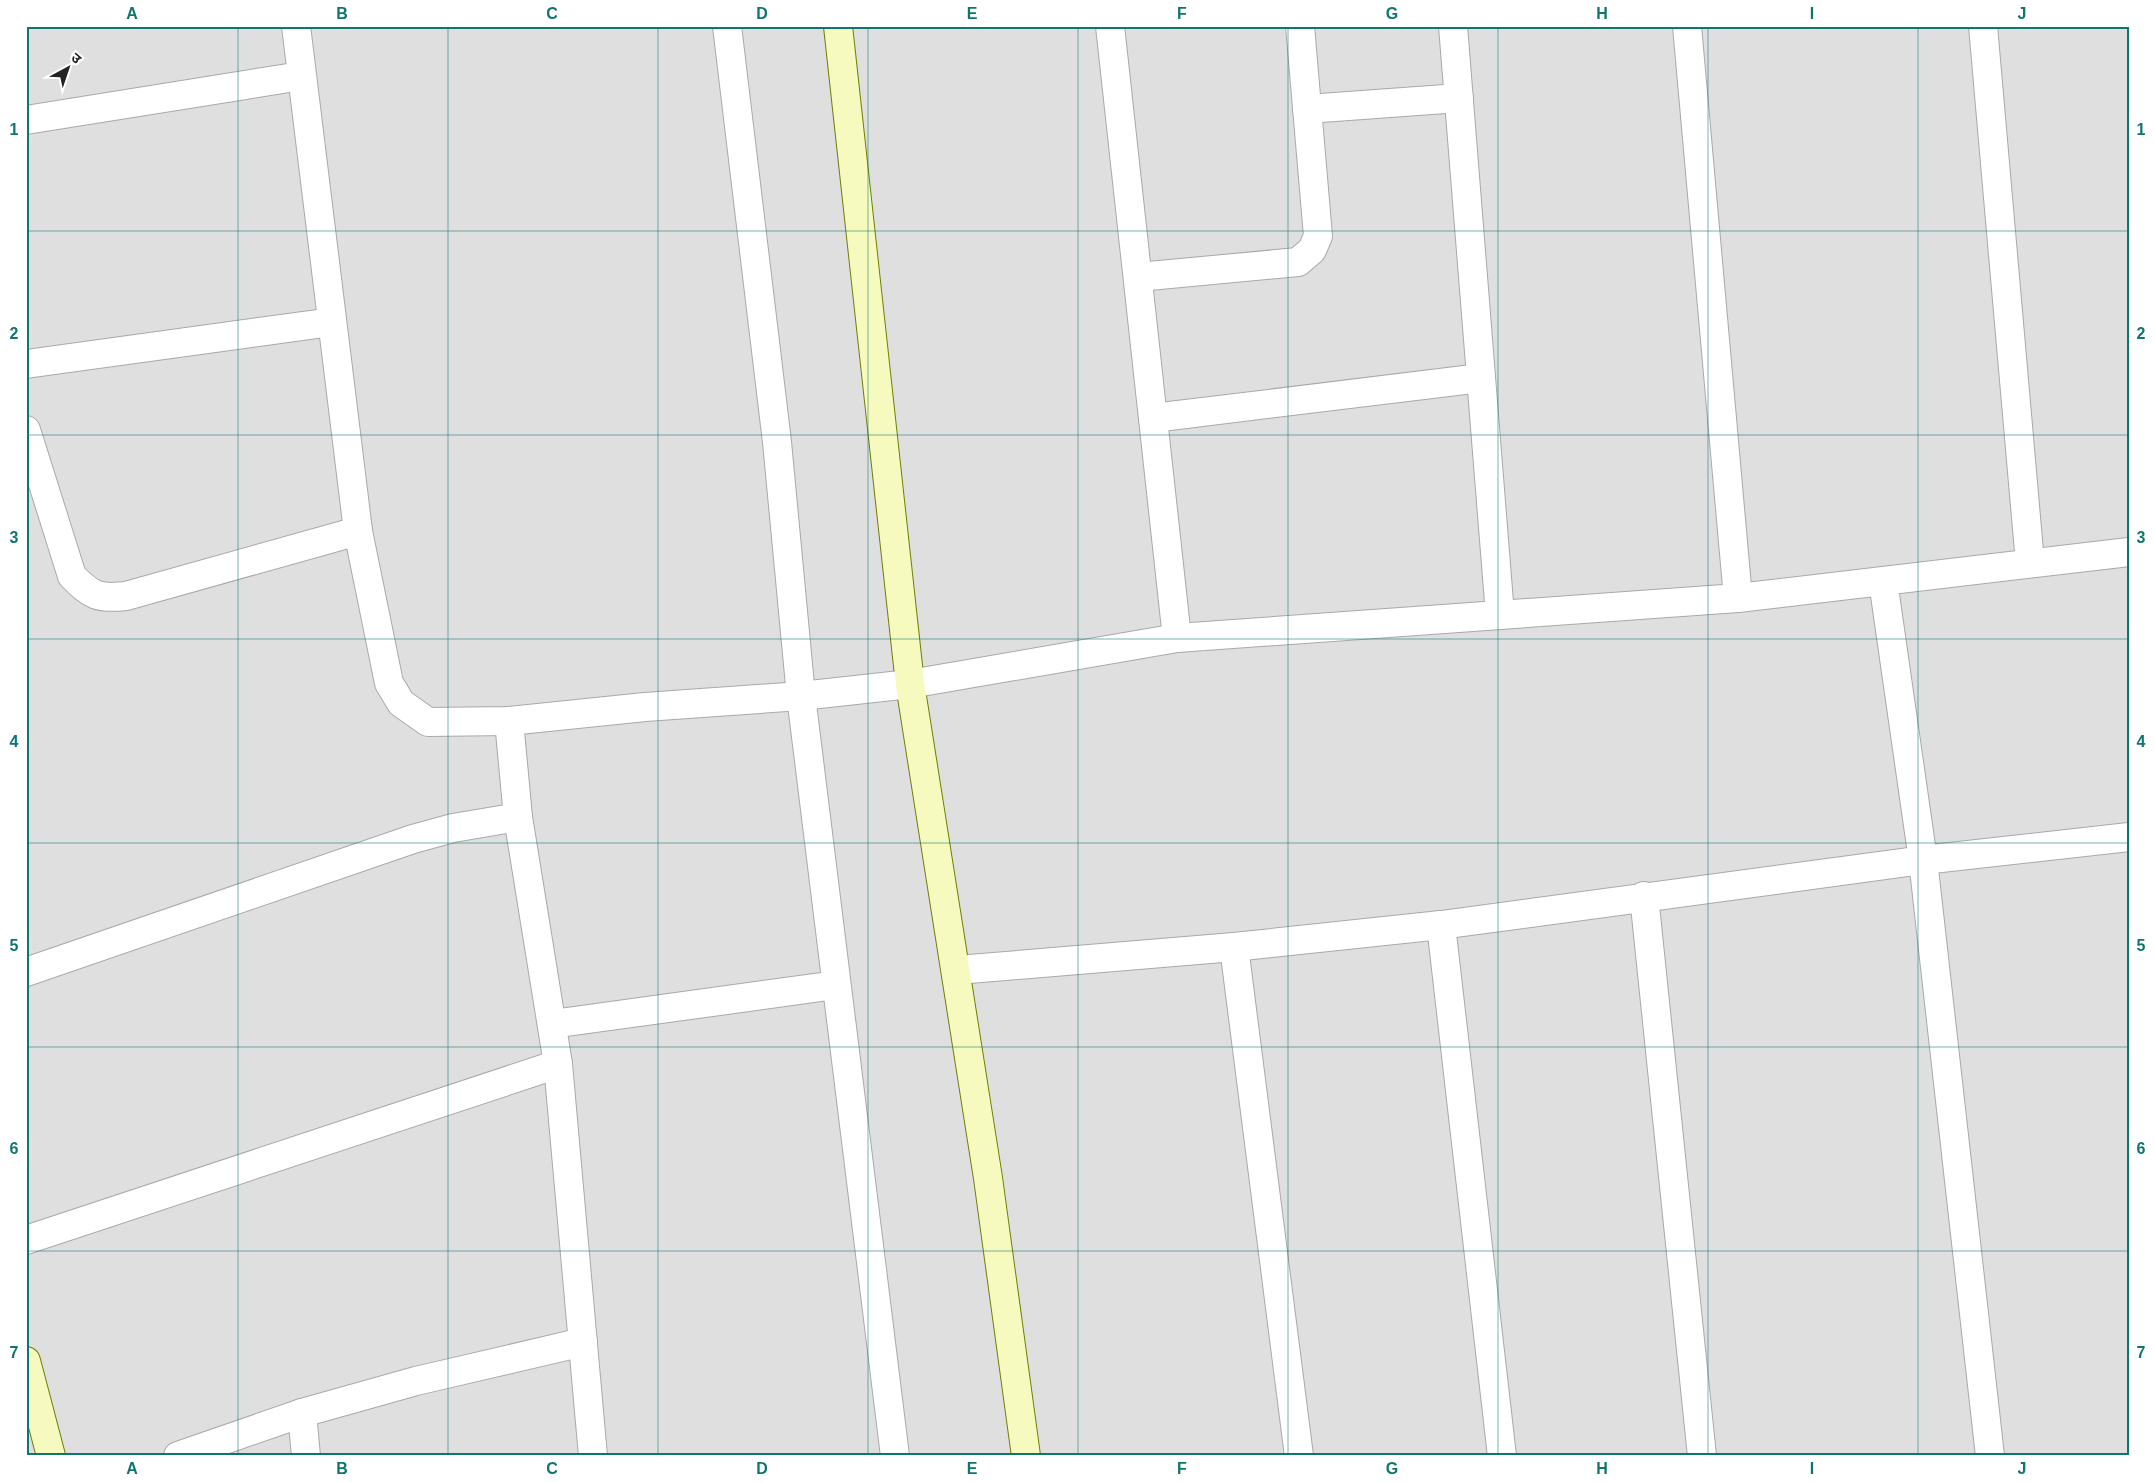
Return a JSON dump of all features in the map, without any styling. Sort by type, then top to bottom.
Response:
[{"type":"street","points":[[296,26],[358,531],[389,683],[401,704],[428,722],[508,721],[645,707],[801,696],[910,684],[1177,638],[1738,598],[2129,552]]},
{"type":"street","points":[[727,26],[777,442],[801,696],[895,1456]]},
{"type":"street","points":[[838,26],[910,684],[957,970],[1026,1456]]},
{"type":"street","points":[[1110,26],[1177,638]]},
{"type":"street","points":[[1138,277],[1298,262],[1312,250],[1318,236],[1300,26]]},
{"type":"street","points":[[1453,26],[1500,615]]},
{"type":"street","points":[[1686,26],[1738,598]]},
{"type":"street","points":[[1983,26],[2030,563]]},
{"type":"street","points":[[26,120],[301,76]]},
{"type":"street","points":[[1307,109],[1459,98]]},
{"type":"street","points":[[26,364],[332,322]]},
{"type":"street","points":[[1153,418],[1481,378]]},
{"type":"street","points":[[26,430],[72,576],[87,591],[106,598],[126,596],[358,531]]},
{"type":"street","points":[[1883,581],[1923,860],[1990,1456]]},
{"type":"street","points":[[508,721],[518,817],[558,1064],[593,1456]]},
{"type":"street","points":[[26,972],[413,839],[453,828],[518,817]]},
{"type":"street","points":[[957,970],[1234,947],[1441,925],[1644,896],[1923,860],[2129,837]]},
{"type":"street","points":[[1644,896],[1702,1456]]},
{"type":"street","points":[[1441,925],[1502,1456]]},
{"type":"street","points":[[1234,947],[1299,1456]]},
{"type":"street","points":[[552,1024],[836,984]]},
{"type":"street","points":[[26,1240],[558,1064]]},
{"type":"street","points":[[178,1456],[302,1413],[416,1382],[583,1342]]},
{"type":"street","points":[[26,1361],[31,1402],[51,1456]]},
{"type":"street","points":[[302,1413],[306,1456]]},
{"type":"shaded area","points":[[26,26],[2129,26],[2129,1456],[26,1456]]}]
